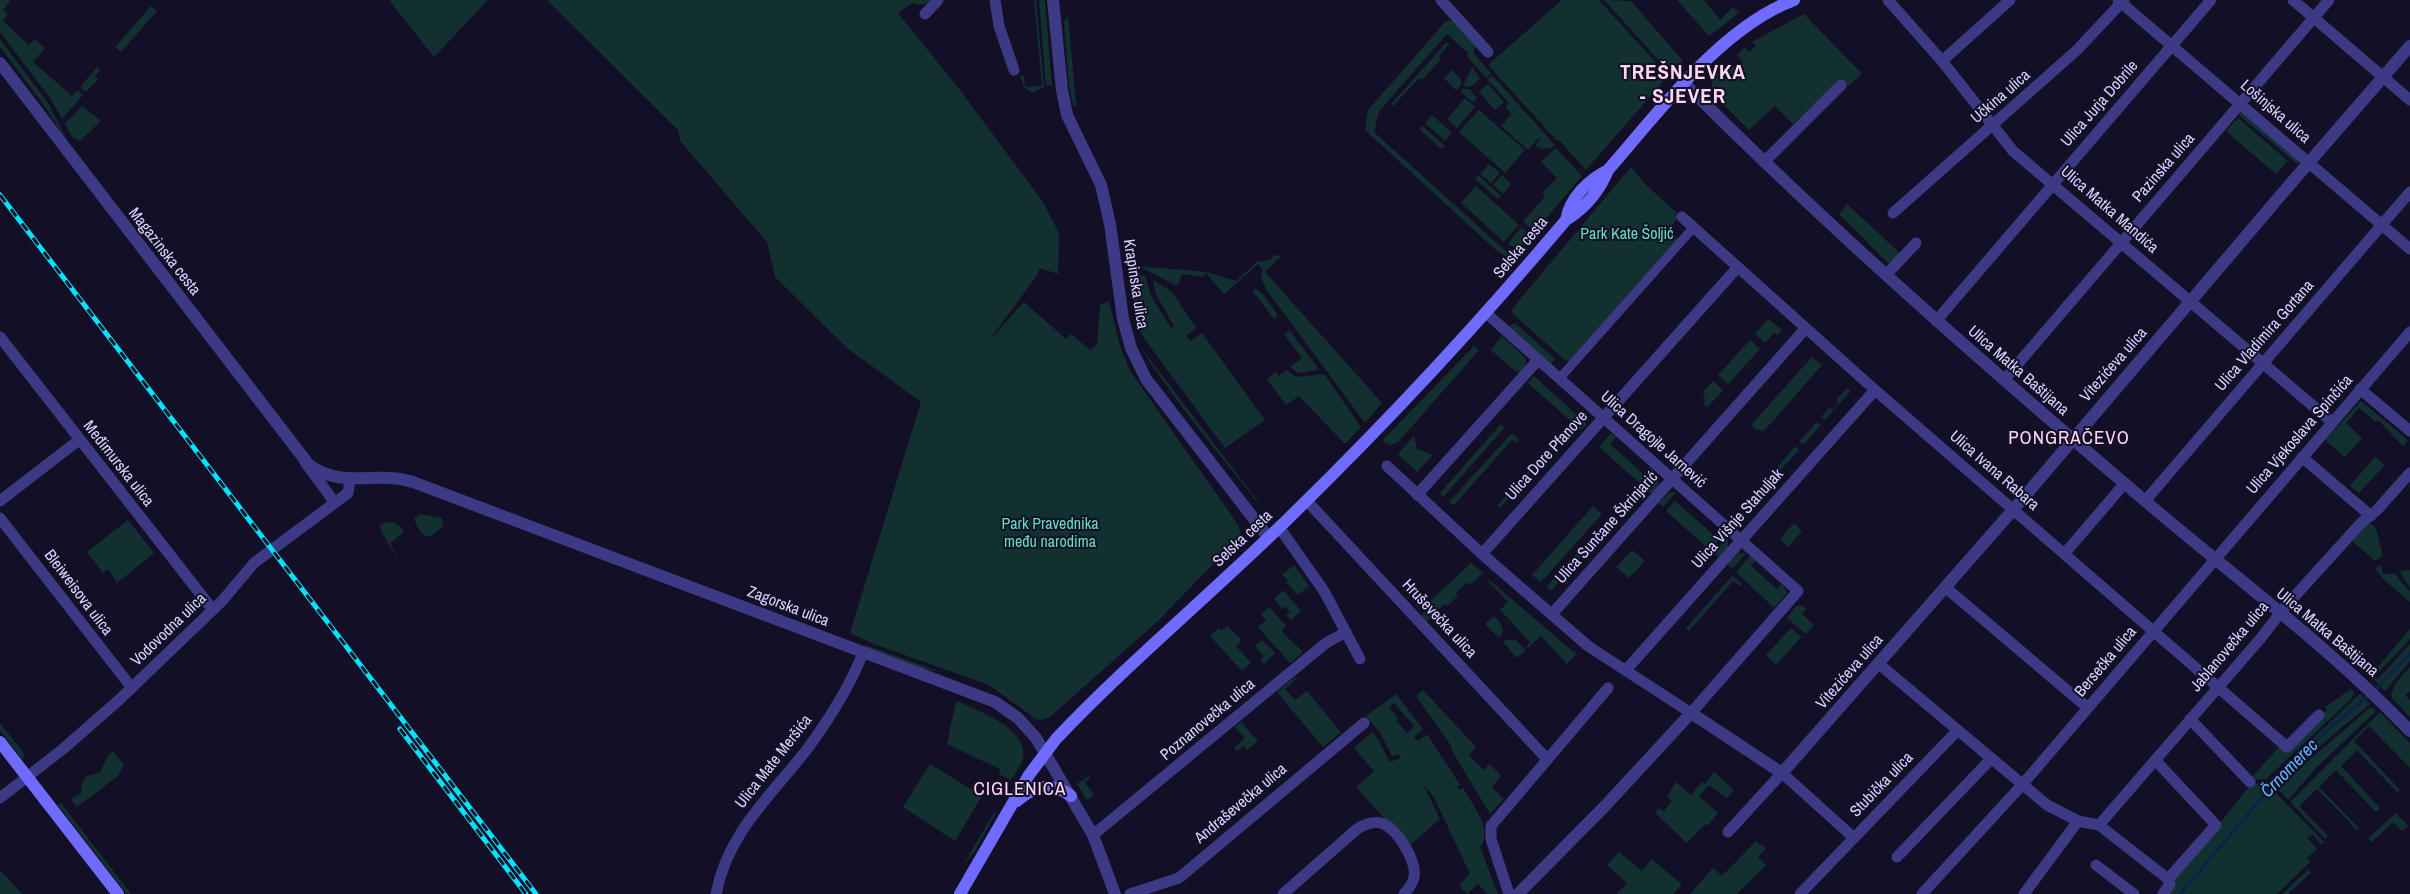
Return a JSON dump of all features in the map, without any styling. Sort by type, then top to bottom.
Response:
[{"type":"main road","name":"Selska cesta","points":[[960,894],[1011,806],[1045,753],[1081,714],[1306,501],[1486,313],[1566,220],[1577,214],[1601,186],[1608,170],[1684,82],[1752,23],[1794,0]]},
{"type":"main road","points":[[0,742],[118,894]]},
{"type":"main road","points":[[1011,806],[1028,792],[1043,787],[1056,787],[1071,796]]},
{"type":"street","points":[[925,14],[938,0]]},
{"type":"street","points":[[995,0],[999,26],[1014,70]]},
{"type":"street","name":"Krapinska ulica","points":[[1052,0],[1065,107],[1078,140],[1101,185],[1110,224],[1122,319],[1131,348],[1146,379],[1268,537]]},
{"type":"street","points":[[1441,0],[1488,52]]},
{"type":"street","name":"Ulica Matka Mandića","points":[[1888,0],[1942,61],[1992,126],[2014,151],[2332,422]]},
{"type":"street","points":[[1942,61],[2010,0]]},
{"type":"street","name":"Ulica Jurja Dobrile","points":[[1936,321],[2211,0]]},
{"type":"street","points":[[2293,0],[2410,100]]},
{"type":"street","name":"Pazinska ulica","points":[[2004,380],[2329,0]]},
{"type":"street","name":"Lošinjska ulica","points":[[2121,1],[2410,249]]},
{"type":"street","name":"Učkina ulica","points":[[1893,213],[2078,50],[2121,1]]},
{"type":"street","name":"Vitezićeva ulica","points":[[1782,773],[2013,510],[2308,162],[2410,46]]},
{"type":"street","name":"Magazinska cesta","points":[[0,63],[335,503]]},
{"type":"street","name":"Ulica Matka Baštijana","points":[[1684,82],[1764,162],[1936,321],[2145,501],[2378,697],[2410,731]]},
{"type":"street","points":[[1764,162],[1841,85]]},
{"type":"street","name":"Ulica Vladimira Gortana","points":[[2145,501],[2410,192]]},
{"type":"street","name":"Ulica Ivana Rabara","points":[[1682,217],[1875,390],[2287,747],[2319,715]]},
{"type":"street","points":[[1559,379],[1693,228]]},
{"type":"street","points":[[1886,275],[1916,243]]},
{"type":"street","name":"Ulica Dore Pfanove","points":[[1482,554],[1737,268]]},
{"type":"street","name":"Ulica Dragojle Jarnević","points":[[1486,313],[1798,591],[1691,712]]},
{"type":"street","name":"Ulica Sunčane Škrinjarić","points":[[1552,614],[1806,328]]},
{"type":"street","name":"Ulica Vjekoslava Spinčića","points":[[2214,559],[2410,332]]},
{"type":"street","name":"Međimurska ulica","points":[[0,337],[213,610]]},
{"type":"street","points":[[1417,495],[1538,360]]},
{"type":"street","points":[[2360,389],[2410,432]]},
{"type":"street","name":"Ulica Višnje Stahuljak","points":[[1626,670],[1875,390]]},
{"type":"street","points":[[0,501],[79,440]]},
{"type":"street","points":[[2302,457],[2371,516]]},
{"type":"street","name":"Magazinska cesta","points":[[304,460],[324,474],[350,480]]},
{"type":"street","points":[[1387,466],[1482,554],[1588,646],[1691,712],[1605,806],[1518,894]]},
{"type":"street","name":"Jablanovečka ulica","points":[[2099,825],[2340,546],[2371,516],[2410,473]]},
{"type":"street","name":"Zagorska ulica","points":[[350,480],[387,476],[413,482],[1001,706],[1026,726],[1045,753],[1093,835],[1115,894]]},
{"type":"street","name":"Vodovodna ulica","points":[[0,798],[88,728],[132,688],[213,610],[254,563],[348,493],[350,480]]},
{"type":"street","points":[[2065,553],[2124,483]]},
{"type":"street","name":"Hruševečka ulica","points":[[1306,501],[1547,759]]},
{"type":"street","name":"Bleiweisova ulica","points":[[0,518],[132,688]]},
{"type":"street","points":[[1279,527],[1324,591],[1360,659]]},
{"type":"street","name":"Bersečka ulica","points":[[1922,894],[2022,785],[2214,559]]},
{"type":"street","points":[[1945,586],[2088,708]]},
{"type":"street","name":"Poznanovečka ulica","points":[[1093,835],[1326,643],[1346,632]]},
{"type":"street","name":"Ulica Mate Meršića","points":[[716,894],[723,868],[734,841],[831,716],[853,679],[864,653]]},
{"type":"street","points":[[1879,664],[2047,805],[2078,822],[2099,825],[2168,879],[2170,884],[2163,894]]},
{"type":"street","points":[[1509,894],[1490,832],[1494,821],[1608,688]]},
{"type":"street","name":"Stubička ulica","points":[[1691,712],[1782,773],[1854,837],[1957,731]]},
{"type":"street","points":[[2190,719],[2250,782]]},
{"type":"street","name":"Andraševečka ulica","points":[[1130,894],[1179,878],[1364,723]]},
{"type":"street","points":[[1897,857],[1991,759]]},
{"type":"street","points":[[2155,760],[2216,824],[2168,879]]},
{"type":"street","points":[[1728,832],[1782,773]]},
{"type":"street","points":[[1283,894],[1357,828],[1365,824],[1377,822],[1384,824],[1391,830],[1411,858],[1414,877],[1404,894]]},
{"type":"street","points":[[2024,894],[2078,822]]},
{"type":"street","points":[[1800,894],[1854,837]]},
{"type":"street","points":[[2096,865],[2134,894]]},
{"type":"green space","points":[[0,0],[11,0],[3,10],[8,15],[3,21],[29,45],[35,39],[45,48],[33,62],[72,96],[78,90],[83,95],[62,119],[50,98],[0,32]]},
{"type":"green space","points":[[389,0],[488,0],[434,57]]},
{"type":"green space","name":"Park Pravednika među narodima","points":[[547,0],[933,0],[922,5],[912,3],[898,13],[960,90],[1043,202],[1059,233],[1058,274],[1040,268],[1036,277],[987,343],[1024,302],[1066,339],[1071,334],[1090,350],[1097,345],[1100,305],[1109,301],[1120,346],[1130,371],[1239,526],[1240,535],[1237,539],[1159,620],[1051,716],[1042,720],[1036,719],[989,685],[874,644],[850,633],[921,402],[847,348],[775,277],[767,242],[680,141],[678,130]]},
{"type":"green space","points":[[1034,0],[1036,0],[1044,87],[1032,93],[1024,87],[1020,76],[1024,76],[1025,87],[1042,86]]},
{"type":"green space","points":[[1039,0],[1045,0],[1052,86],[1046,85]]},
{"type":"green space","points":[[1562,0],[1599,0],[1668,76],[1586,170],[1488,65]]},
{"type":"green space","points":[[1604,0],[1631,1],[1683,61],[1670,73]]},
{"type":"green space","points":[[1677,0],[1704,0],[1720,20],[1733,7],[1739,13],[1709,36]]},
{"type":"green space","points":[[151,6],[157,11],[121,52],[115,47]]},
{"type":"green space","points":[[1804,14],[1862,74],[1847,87],[1840,80],[1793,124],[1775,106],[1749,130],[1713,94],[1711,79],[1728,62],[1735,69],[1743,62],[1737,55],[1745,47],[1749,52],[1756,46],[1752,42]]},
{"type":"green space","points":[[1068,16],[1076,104],[1074,108],[1069,86],[1064,21]]},
{"type":"green space","points":[[1446,21],[1454,21],[1476,45],[1473,53],[1491,73],[1486,78],[1467,56],[1468,53],[1447,34],[1379,111],[1374,132],[1510,255],[1508,258],[1497,251],[1365,130],[1368,110]]},
{"type":"green space","points":[[0,39],[48,103],[68,142],[41,101],[0,47]]},
{"type":"green space","points":[[1446,43],[1449,44],[1439,56],[1441,59],[1422,80],[1419,78],[1393,106],[1391,104]]},
{"type":"green space","points":[[97,67],[100,70],[95,76],[98,79],[86,92],[80,87]]},
{"type":"green space","points":[[1472,67],[1480,78],[1471,87],[1463,86]]},
{"type":"green space","points":[[1452,70],[1461,79],[1461,85],[1456,90],[1444,78]]},
{"type":"green space","points":[[1492,75],[1555,145],[1551,148],[1541,149],[1535,145],[1540,140],[1539,138],[1528,150],[1501,126],[1512,114],[1505,107],[1509,103],[1487,79]]},
{"type":"green space","points":[[1488,84],[1504,102],[1495,110],[1479,92]]},
{"type":"green space","points":[[1462,89],[1469,89],[1477,98],[1473,102],[1462,93]]},
{"type":"green space","points":[[1465,98],[1475,107],[1457,128],[1447,119]]},
{"type":"green space","points":[[82,106],[101,121],[80,141],[73,138],[65,124]]},
{"type":"green space","points":[[1479,110],[1525,150],[1505,173],[1459,132]]},
{"type":"green space","points":[[2242,112],[2300,161],[2297,164],[2239,115]]},
{"type":"green space","points":[[1432,115],[1452,133],[1445,141],[1425,123]]},
{"type":"green space","points":[[2238,118],[2288,161],[2276,174],[2226,131]]},
{"type":"green space","points":[[1423,126],[1445,146],[1441,149],[1419,129]]},
{"type":"green space","points":[[1556,148],[1582,176],[1535,232],[1523,221],[1545,197],[1542,193],[1557,178],[1541,162]]},
{"type":"green space","points":[[1489,164],[1500,173],[1491,183],[1480,174]]},
{"type":"green space","name":"Park Kate Šoljić","points":[[1631,167],[1646,185],[1680,216],[1668,229],[1677,238],[1676,241],[1569,361],[1566,361],[1513,314],[1512,309]]},
{"type":"green space","points":[[1478,175],[1501,196],[1498,199],[1475,179]]},
{"type":"green space","points":[[1502,175],[1511,184],[1503,194],[1493,185]]},
{"type":"green space","points":[[1476,186],[1519,225],[1504,242],[1461,203]]},
{"type":"green space","points":[[1847,204],[1901,254],[1893,263],[1888,263],[1839,214]]},
{"type":"green space","points":[[1521,227],[1531,236],[1519,250],[1508,244]]},
{"type":"green space","points":[[1275,255],[1281,256],[1265,272],[1382,403],[1365,423],[1266,289],[1261,277],[1263,270],[1258,264],[1224,294],[1206,273],[1202,277],[1182,274],[1179,284],[1175,285],[1138,266],[1206,272],[1236,281],[1257,262],[1269,260]]},
{"type":"green space","points":[[1145,276],[1151,296],[1171,328],[1174,326],[1156,294],[1153,280],[1172,292],[1196,328],[1186,336],[1191,341],[1202,333],[1265,420],[1225,448],[1143,337],[1136,319],[1129,277]]},
{"type":"green space","points":[[1256,289],[1262,293],[1278,315],[1274,319],[1252,290]]},
{"type":"green space","points":[[1768,319],[1782,330],[1778,335],[1774,333],[1765,343],[1755,334]]},
{"type":"green space","points":[[1515,323],[1555,359],[1551,364],[1508,327]]},
{"type":"green space","points":[[1290,331],[1319,369],[1298,373],[1290,367],[1302,358],[1284,334]]},
{"type":"green space","points":[[1502,336],[1526,359],[1526,365],[1520,372],[1515,371],[1491,350]]},
{"type":"green space","points":[[1750,340],[1760,349],[1728,384],[1718,375]]},
{"type":"green space","points":[[1474,346],[1479,350],[1399,441],[1391,445],[1382,441]]},
{"type":"green space","points":[[1142,349],[1257,500],[1258,503],[1187,414]]},
{"type":"green space","points":[[1812,357],[1822,365],[1764,431],[1755,429],[1751,425]]},
{"type":"green space","points":[[1287,370],[1296,377],[1324,374],[1361,427],[1345,444],[1299,396],[1286,405],[1267,379],[1276,372],[1279,376]]},
{"type":"green space","points":[[1534,376],[1587,424],[1581,430],[1528,383]]},
{"type":"green space","points":[[1713,381],[1723,390],[1707,408],[1703,403],[1705,400],[1703,392]]},
{"type":"green space","points":[[1847,388],[1851,391],[1825,420],[1821,417],[1830,407],[1833,410],[1839,403],[1836,400]]},
{"type":"green space","points":[[2361,401],[2408,440],[2403,446],[2378,420],[2376,422],[2359,408],[2346,423],[2362,438],[2345,457],[2327,442],[2326,439]]},
{"type":"green space","points":[[1817,422],[1821,425],[1804,444],[1799,442]]},
{"type":"green space","points":[[1501,424],[1505,427],[1443,497],[1440,493]]},
{"type":"green space","points":[[1566,429],[1568,432],[1525,479],[1523,477]]},
{"type":"green space","points":[[1512,433],[1519,439],[1516,443],[1512,440],[1454,505],[1449,502]]},
{"type":"green space","points":[[1611,433],[1616,437],[1610,444],[1643,474],[1650,467],[1655,472],[1643,486],[1599,447]]},
{"type":"green space","points":[[1414,436],[1417,449],[1433,455],[1417,472],[1398,454]]},
{"type":"green space","points":[[1795,446],[1799,450],[1779,472],[1776,469]]},
{"type":"green space","points":[[2375,457],[2385,465],[2359,493],[2350,486]]},
{"type":"green space","points":[[1659,476],[1658,487],[1652,494],[1646,490]]},
{"type":"green space","points":[[1521,480],[1523,482],[1500,508],[1497,506]]},
{"type":"green space","points":[[1670,492],[1676,492],[1663,507],[1658,503]]},
{"type":"green space","points":[[1675,501],[1719,540],[1710,550],[1666,511]]},
{"type":"green space","points":[[1593,506],[1602,514],[1541,582],[1532,575]]},
{"type":"green space","points":[[420,514],[442,518],[443,526],[431,536],[425,536],[414,519]]},
{"type":"green space","points":[[1608,519],[1612,522],[1551,591],[1546,587]]},
{"type":"green space","points":[[128,520],[154,553],[117,583],[108,569],[103,573],[87,552]]},
{"type":"green space","points":[[2368,520],[2376,529],[2383,556],[2375,561],[2350,539]]},
{"type":"green space","points":[[388,522],[395,523],[403,529],[403,533],[390,543],[399,562],[381,531],[380,525]]},
{"type":"green space","points":[[1794,523],[1802,531],[1788,547],[1780,539]]},
{"type":"green space","points":[[1728,536],[1728,548],[1719,558],[1714,553]]},
{"type":"green space","points":[[1632,550],[1645,561],[1629,578],[1616,567]]},
{"type":"green space","points":[[1739,553],[1746,553],[1732,569],[1727,564]]},
{"type":"green space","points":[[1750,556],[1756,560],[1751,566],[1777,589],[1782,584],[1787,593],[1774,608],[1736,572]]},
{"type":"green space","points":[[1471,563],[1483,573],[1470,585],[1467,582],[1456,593],[1458,596],[1447,606],[1444,604],[1426,622],[1420,616],[1429,608],[1426,605]]},
{"type":"green space","points":[[1294,565],[1309,586],[1298,595],[1286,582],[1288,580],[1282,575]]},
{"type":"green space","points":[[2381,565],[2383,574],[2395,574],[2409,591],[2410,588],[2410,602],[2382,578],[2375,568]]},
{"type":"green space","points":[[2410,570],[2410,588],[2400,571]]},
{"type":"green space","points":[[1732,576],[1742,584],[1740,586],[1733,581],[1689,631],[1686,628]]},
{"type":"green space","points":[[1488,579],[1576,654],[1567,664],[1541,636],[1528,648],[1527,646],[1530,642],[1512,623],[1518,617],[1512,622],[1500,610],[1508,602]]},
{"type":"green space","points":[[1283,590],[1301,611],[1291,620],[1286,615],[1290,612],[1286,607],[1283,609],[1274,599]]},
{"type":"green space","points":[[1800,605],[1807,608],[1802,614],[1814,625],[1806,634],[1787,618],[1796,606]]},
{"type":"green space","points":[[1269,607],[1286,626],[1281,631],[1303,652],[1290,663],[1258,627],[1266,620],[1261,614]]},
{"type":"green space","points":[[1494,616],[1503,629],[1499,638],[1485,624]]},
{"type":"green space","points":[[1227,626],[1242,640],[1236,646],[1251,663],[1242,671],[1210,636],[1219,628],[1222,631]]},
{"type":"green space","points":[[1791,628],[1801,637],[1776,665],[1766,655]]},
{"type":"green space","points":[[2410,629],[2410,639],[2376,675],[2372,674]]},
{"type":"green space","points":[[1262,640],[1275,653],[1264,664],[1260,660],[1264,656],[1255,646]]},
{"type":"green space","points":[[1506,640],[1516,640],[1526,650],[1517,658],[1503,642]]},
{"type":"green space","points":[[2410,644],[2410,661],[2385,691],[2374,679],[2379,678]]},
{"type":"green space","points":[[865,645],[936,671],[915,667],[865,647]]},
{"type":"green space","points":[[2410,667],[2410,691],[2405,695],[2410,700],[2410,717],[2392,698],[2392,693],[2395,685]]},
{"type":"green space","points":[[1295,677],[1296,679],[1285,689],[1295,700],[1307,691],[1341,732],[1323,747],[1277,692]]},
{"type":"green space","points":[[2351,689],[2354,692],[2351,699],[2266,779],[2254,780],[2251,778],[2279,747],[2287,752],[2327,710],[2325,707]]},
{"type":"green space","points":[[1423,690],[1476,747],[1469,755],[1483,770],[1490,764],[1501,776],[1492,787],[1504,799],[1490,814],[1451,749],[1452,747],[1416,696]]},
{"type":"green space","points":[[1396,694],[1423,729],[1414,737],[1418,741],[1427,734],[1460,785],[1457,787],[1460,790],[1463,788],[1480,817],[1485,833],[1480,847],[1498,894],[1487,894],[1478,884],[1467,894],[1459,885],[1470,874],[1434,797],[1423,784],[1440,819],[1409,846],[1356,787],[1374,771],[1354,748],[1372,732],[1378,739],[1390,762],[1401,758],[1398,754],[1392,756],[1380,733],[1366,716]],"holes":[[[1394,703],[1414,726],[1407,733],[1396,720],[1398,718],[1389,707]]]},
{"type":"green space","points":[[2360,694],[2370,704],[2320,746],[2276,788],[2269,781]]},
{"type":"green space","points":[[956,701],[1000,722],[1018,739],[1023,748],[1023,759],[1011,780],[999,774],[1000,769],[947,744]]},
{"type":"green space","points":[[2371,707],[2376,711],[2316,768],[2288,800],[2279,790],[2308,761]]},
{"type":"green space","points":[[2380,712],[2410,743],[2410,768],[2369,726],[2354,741],[2400,790],[2397,792],[2357,750],[2341,766],[2380,808],[2376,812],[2336,770],[2319,787],[2359,828],[2357,830],[2317,789],[2299,806],[2328,836],[2325,839],[2290,802]]},
{"type":"green space","points":[[1241,722],[1258,741],[1247,750],[1244,746],[1237,751],[1234,748],[1245,738],[1235,727]]},
{"type":"green space","points":[[0,723],[25,755],[22,759],[0,730]]},
{"type":"green space","points":[[113,751],[124,765],[118,776],[77,807],[71,799],[81,794],[85,777],[100,772],[108,756]]},
{"type":"green space","points":[[930,764],[982,796],[955,841],[903,807]]},
{"type":"green space","points":[[1714,772],[1734,790],[1727,798],[1709,785],[1699,796],[1718,813],[1707,826],[1705,824],[1687,843],[1655,813],[1659,808],[1664,811],[1672,801],[1667,796],[1676,782],[1691,795],[1702,782],[1705,784]]},
{"type":"green space","points":[[1089,776],[1090,778],[1085,782],[1094,795],[1087,800],[1077,784]]},
{"type":"green space","points":[[2252,783],[2267,784],[2324,842],[2322,845],[2312,834],[2307,838],[2317,849],[2307,858],[2310,862],[2277,894],[2166,894],[2176,877]]},
{"type":"green space","points":[[61,803],[131,894],[127,894],[58,805]]},
{"type":"green space","points":[[994,813],[996,813],[975,851],[963,865]]},
{"type":"green space","points":[[2396,813],[2408,826],[2402,831],[2393,822],[2372,842],[2368,838]]},
{"type":"green space","points":[[1756,841],[1766,848],[1758,857],[1766,865],[1737,894],[1690,894],[1713,868],[1722,876]]},
{"type":"green space","points":[[1619,852],[1642,871],[1652,859],[1682,885],[1673,894],[1617,894],[1627,883],[1607,865]]},
{"type":"green space","points":[[0,870],[22,894],[0,894]]},
{"type":"green space","points":[[2308,870],[2311,873],[2288,894],[2282,894]]},
{"type":"waterway","name":"Črnomerec","points":[[2373,692],[2410,654]]},
{"type":"waterway","name":"Črnomerec","points":[[2180,894],[2276,781],[2324,733],[2368,696]]},
{"type":"railway","points":[[0,195],[536,894]]},
{"type":"railway","points":[[400,729],[526,894]]},
{"type":"district","name":"TREŠNJEVKA - SJEVER","points":[[1683,85]]},
{"type":"district","name":"PONGRAČEVO","points":[[2069,439]]},
{"type":"district","name":"CIGLENICA","points":[[1020,790]]}]
